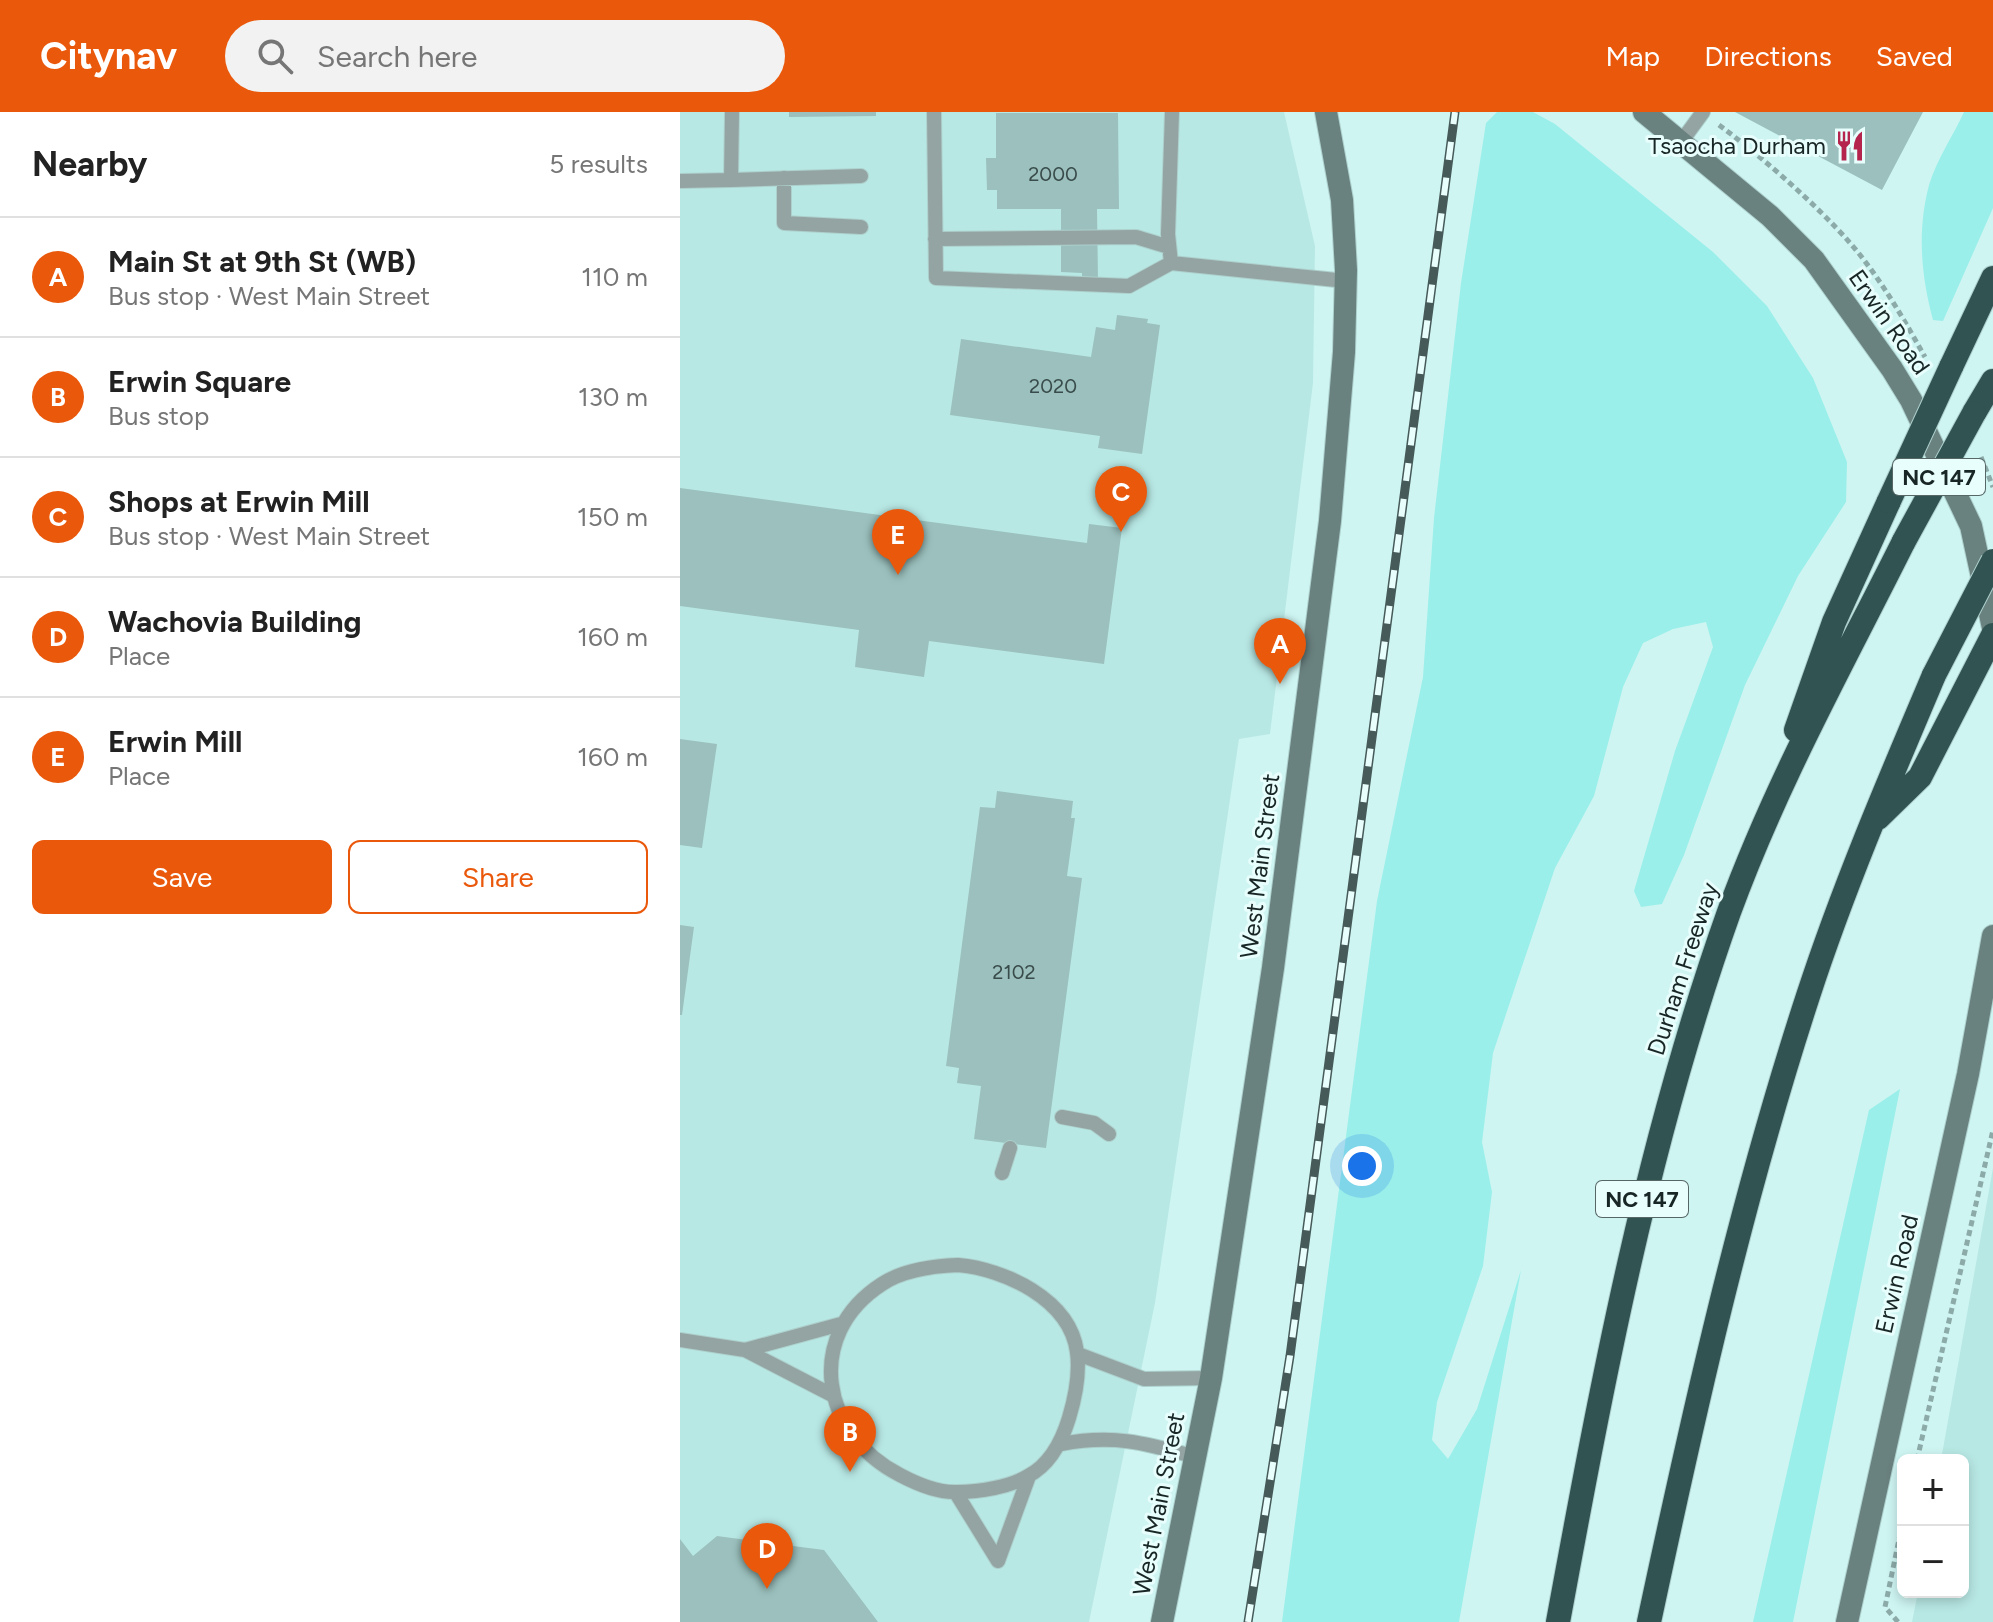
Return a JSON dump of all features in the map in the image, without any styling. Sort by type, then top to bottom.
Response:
[{"type":"highway","points":[[1778,790],[1806,697],[1834,622],[1993,278]]},
{"type":"highway","name":"Durham Freeway","points":[[1558,1622],[1641,1204],[1730,912],[1778,790],[1904,541],[1993,381]]},
{"type":"highway","points":[[1649,1622],[1742,1221],[1808,995],[1870,826],[1934,675],[1993,561]]},
{"type":"highway","points":[[1870,826],[1920,777],[1993,635]]},
{"type":"main road","name":"West Main Street","points":[[1162,1622],[1211,1378],[1299,774],[1330,521],[1344,352],[1346,281],[1342,200],[1326,112]]},
{"type":"main road","name":"Erwin Road","points":[[1644,112],[1770,216],[1814,260],[1892,369],[1911,400],[1971,526],[1993,628]]},
{"type":"main road","name":"Erwin Road","points":[[1847,1622],[1968,1074],[1993,936]]},
{"type":"lane","points":[[731,180],[732,112]]},
{"type":"lane","points":[[934,112],[936,278],[1129,286],[1171,263],[1346,281]]},
{"type":"lane","points":[[1171,263],[1172,112]]},
{"type":"lane","points":[[1681,142],[1703,112]]},
{"type":"lane","points":[[680,181],[861,176]]},
{"type":"lane","points":[[784,178],[784,223],[861,227]]},
{"type":"lane","points":[[935,239],[1136,237],[1169,247]]},
{"type":"lane","points":[[1062,1117],[1094,1123],[1109,1134]]},
{"type":"lane","points":[[1002,1173],[1010,1148]]},
{"type":"lane","points":[[956,1493],[998,1561],[1029,1476],[1061,1444],[1076,1395],[1078,1354],[1074,1341],[1052,1307],[1020,1282],[973,1266],[936,1266],[883,1283],[852,1310],[841,1324],[832,1356],[832,1395],[847,1426],[872,1456],[913,1482],[956,1493],[1029,1476]]},
{"type":"lane","points":[[745,1350],[841,1324]]},
{"type":"lane","points":[[680,1340],[745,1350],[832,1395]]},
{"type":"lane","points":[[1078,1354],[1144,1379],[1211,1378]]},
{"type":"lane","points":[[1061,1444],[1093,1438],[1133,1439],[1196,1457]]},
{"type":"path","points":[[1918,1454],[1993,1130]]},
{"type":"path","points":[[1898,1622],[1885,1607],[1902,1526]]},
{"type":"shaded area","points":[[680,112],[1284,112],[1315,246],[1313,383],[1270,734],[1239,739],[1155,1303],[1089,1622],[680,1622]]},
{"type":"shaded area","points":[[1497,112],[1533,112],[1555,124],[1713,252],[1767,306],[1813,378],[1847,462],[1846,502],[1798,576],[1745,685],[1684,855],[1662,904],[1641,907],[1634,891],[1675,751],[1713,647],[1706,622],[1673,629],[1643,643],[1623,687],[1594,796],[1555,868],[1493,1053],[1482,1142],[1492,1192],[1483,1266],[1437,1402],[1432,1440],[1448,1459],[1477,1409],[1521,1270],[1459,1622],[1282,1622],[1377,901],[1423,677],[1434,518],[1461,283],[1486,123]]},
{"type":"shaded area","points":[[1964,112],[1993,112],[1993,208],[1943,321],[1933,320],[1922,253],[1925,202],[1936,166]]},
{"type":"shaded area","points":[[1900,1089],[1793,1622],[1753,1622],[1869,1110]]},
{"type":"shaded area","points":[[1993,1168],[1993,1622],[1912,1622],[1917,1598],[1969,1598],[1969,1454],[1942,1454]]},
{"type":"building","points":[[789,112],[876,112],[876,116],[789,117]]},
{"type":"building","points":[[1735,112],[1923,112],[1882,190]]},
{"type":"building","points":[[996,113],[1118,113],[1119,209],[1097,209],[1098,281],[1082,281],[1082,273],[1061,272],[1061,209],[997,209],[997,190],[987,190],[986,158],[996,158]]},
{"type":"building","points":[[1117,315],[1148,319],[1147,323],[1160,325],[1142,454],[1098,448],[1100,436],[950,415],[961,339],[1091,357],[1096,327],[1115,330]]},
{"type":"building","points":[[680,488],[1087,543],[1089,524],[1122,528],[1104,664],[929,641],[924,677],[855,667],[859,630],[680,606]]},
{"type":"building","points":[[680,739],[717,744],[702,848],[680,845]]},
{"type":"building","points":[[997,791],[1073,801],[1071,818],[1075,818],[1067,876],[1082,878],[1046,1148],[974,1139],[981,1086],[957,1083],[959,1068],[946,1066],[980,807],[995,808]]},
{"type":"building","points":[[680,925],[694,927],[682,1015],[680,1015]]},
{"type":"building","points":[[717,1536],[824,1550],[878,1622],[680,1622],[680,1539],[693,1556]]},
{"type":"railway","points":[[1248,1622],[1290,1356],[1455,112]]},
{"type":"place","name":"Tsaocha Durham","points":[[1850,146]]},
{"type":"place","name":"Shops at Erwin Mill","points":[[1121,532]]},
{"type":"place","name":"Erwin Mill","points":[[898,575]]},
{"type":"place","name":"Main St at 9th St (WB)","points":[[1280,684]]},
{"type":"place","name":"Erwin Square","points":[[850,1472]]},
{"type":"place","name":"Wachovia Building","points":[[767,1589]]}]
